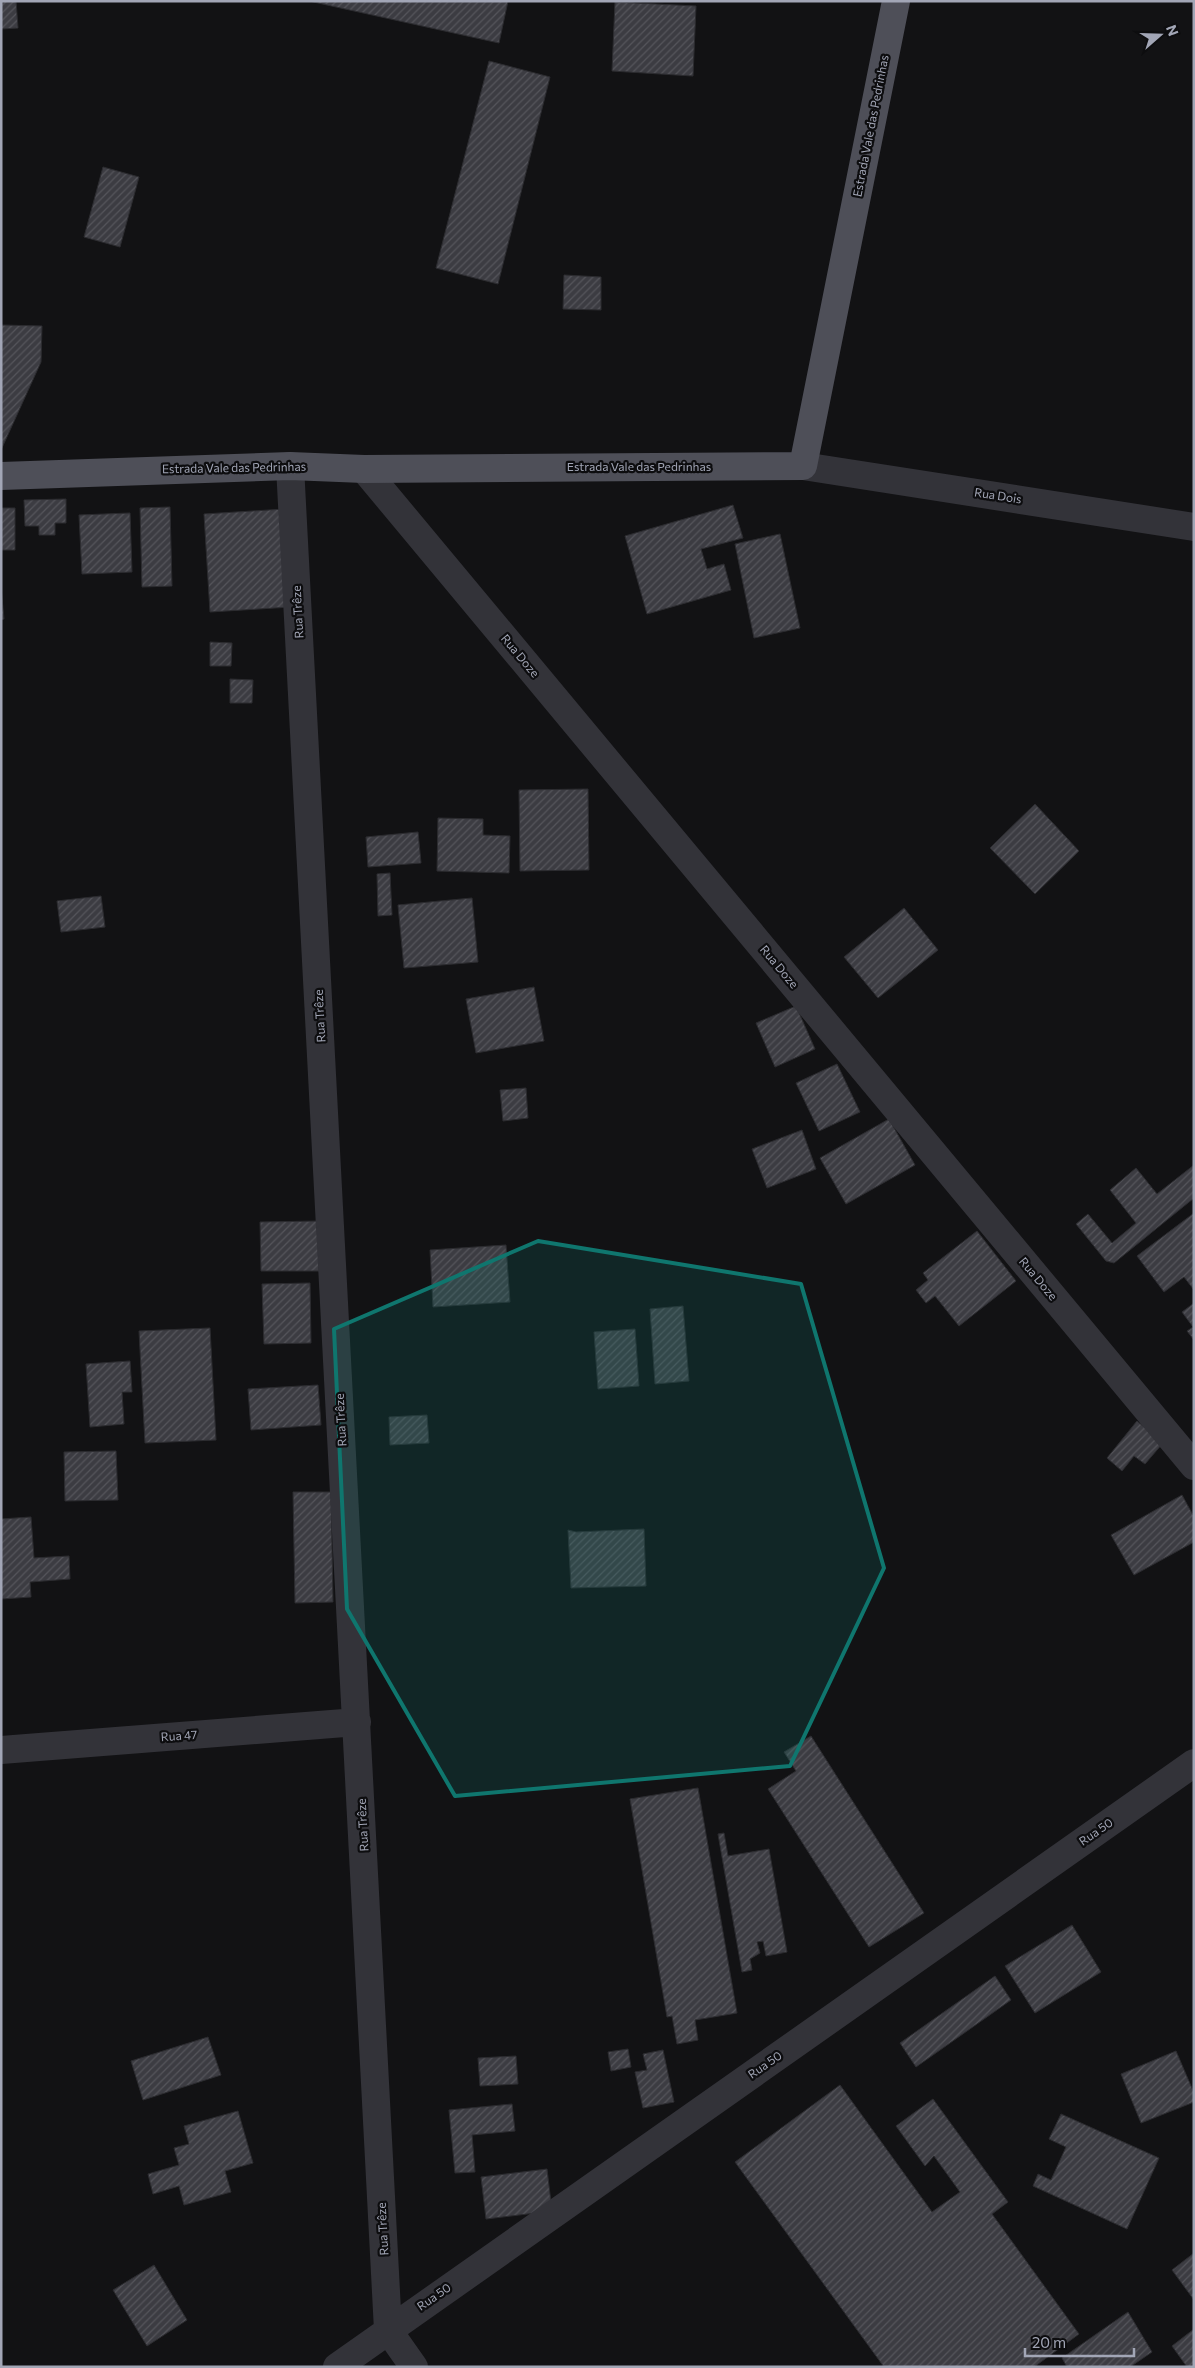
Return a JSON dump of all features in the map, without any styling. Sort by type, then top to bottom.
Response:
[{"type":"main road","name":"Estrada Vale das Pedrinhas","points":[[1,476],[290,466],[364,469],[803,466],[896,1]]},
{"type":"street","name":"Rua Trêze","points":[[290,466],[358,1722],[388,2330]]},
{"type":"street","name":"Rua Dois","points":[[803,466],[1194,527]]},
{"type":"street","name":"Rua Doze","points":[[364,469],[1194,1466]]},
{"type":"street","name":"Rua 47","points":[[1,1750],[358,1722]]},
{"type":"street","name":"Rua 50","points":[[337,2367],[1194,1764]]},
{"type":"street","points":[[388,2330],[414,2367]]},
{"type":"highlighted area","points":[[538,1241],[801,1284],[884,1568],[790,1766],[455,1796],[347,1609],[334,1329]]},
{"type":"building","points":[[1,1],[16,1],[18,28],[1,29]]},
{"type":"building","points":[[309,1],[508,1],[499,43]]},
{"type":"building","points":[[615,2],[696,6],[693,76],[612,71]]},
{"type":"building","points":[[489,61],[550,77],[498,284],[436,268]]},
{"type":"building","points":[[103,167],[139,177],[120,247],[84,237]]},
{"type":"building","points":[[564,275],[601,277],[601,310],[563,309]]},
{"type":"building","points":[[1,325],[42,326],[41,362],[1,450]]},
{"type":"building","points":[[66,499],[66,523],[55,523],[55,535],[39,535],[39,526],[25,526],[24,500]]},
{"type":"building","points":[[733,505],[743,538],[701,549],[707,569],[724,564],[731,590],[647,614],[625,536]]},
{"type":"building","points":[[170,507],[172,586],[142,587],[140,508]]},
{"type":"building","points":[[1,508],[15,508],[15,550],[1,550]]},
{"type":"building","points":[[285,509],[291,607],[210,612],[204,514]]},
{"type":"building","points":[[130,513],[132,572],[82,574],[79,515]]},
{"type":"building","points":[[780,534],[800,628],[754,638],[735,544]]},
{"type":"building","points":[[1,587],[4,619],[1,620]]},
{"type":"building","points":[[210,642],[232,643],[231,666],[210,666]]},
{"type":"building","points":[[230,679],[253,680],[252,703],[230,703]]},
{"type":"building","points":[[588,789],[589,870],[520,871],[519,790]]},
{"type":"building","points":[[1035,804],[1079,851],[1035,894],[990,848]]},
{"type":"building","points":[[438,818],[483,819],[483,835],[510,836],[509,873],[437,871]]},
{"type":"building","points":[[418,832],[421,863],[368,867],[366,837]]},
{"type":"building","points":[[390,873],[392,915],[378,916],[377,874]]},
{"type":"building","points":[[101,896],[105,927],[61,932],[57,901]]},
{"type":"building","points":[[472,898],[478,962],[404,968],[398,905]]},
{"type":"building","points":[[904,908],[938,950],[878,998],[844,957]]},
{"type":"building","points":[[534,987],[544,1041],[476,1053],[466,999]]},
{"type":"building","points":[[796,1006],[815,1049],[775,1067],[756,1023]]},
{"type":"building","points":[[837,1064],[860,1112],[819,1131],[796,1083]]},
{"type":"building","points":[[526,1088],[528,1118],[503,1121],[500,1090]]},
{"type":"building","points":[[889,1119],[915,1165],[846,1204],[820,1158]]},
{"type":"building","points":[[802,1130],[816,1169],[767,1188],[752,1149]]},
{"type":"building","points":[[1194,1165],[1194,1198],[1114,1263],[1106,1261],[1076,1224],[1088,1214],[1112,1243],[1136,1223],[1110,1190],[1136,1168],[1157,1194]]},
{"type":"building","points":[[1194,1213],[1194,1290],[1184,1277],[1164,1292],[1137,1256]]},
{"type":"building","points":[[319,1221],[319,1271],[261,1271],[260,1222]]},
{"type":"building","points":[[977,1231],[1016,1281],[959,1326],[935,1296],[926,1303],[916,1290],[928,1280],[923,1273]]},
{"type":"building","points":[[506,1245],[510,1302],[433,1307],[430,1250]]},
{"type":"building","points":[[310,1283],[311,1343],[264,1344],[262,1284]]},
{"type":"building","points":[[1194,1303],[1194,1340],[1187,1331],[1193,1327],[1182,1312]]},
{"type":"building","points":[[683,1306],[689,1381],[655,1384],[650,1309]]},
{"type":"building","points":[[210,1328],[216,1440],[145,1443],[139,1331]]},
{"type":"building","points":[[635,1329],[639,1386],[598,1389],[594,1332]]},
{"type":"building","points":[[130,1361],[132,1392],[122,1392],[124,1424],[90,1427],[86,1364]]},
{"type":"building","points":[[318,1385],[321,1425],[251,1430],[248,1389]]},
{"type":"building","points":[[427,1415],[429,1443],[390,1445],[389,1417]]},
{"type":"building","points":[[1137,1421],[1163,1443],[1145,1464],[1134,1456],[1122,1471],[1107,1458]]},
{"type":"building","points":[[116,1451],[118,1500],[65,1501],[64,1452]]},
{"type":"building","points":[[293,1492],[331,1492],[333,1602],[295,1603]]},
{"type":"building","points":[[1182,1495],[1194,1517],[1194,1542],[1134,1575],[1111,1535]]},
{"type":"building","points":[[31,1517],[34,1558],[69,1556],[70,1579],[30,1582],[31,1597],[1,1599],[1,1519]]},
{"type":"building","points":[[644,1529],[646,1586],[571,1588],[568,1530],[576,1532]]},
{"type":"building","points":[[811,1736],[924,1913],[869,1947],[768,1789],[796,1771],[784,1752]]},
{"type":"building","points":[[698,1788],[737,2013],[695,2020],[698,2040],[677,2044],[672,2016],[667,2017],[630,1799]]},
{"type":"building","points":[[724,1833],[728,1856],[769,1849],[787,1952],[766,1956],[763,1941],[757,1942],[760,1953],[750,1959],[752,1970],[742,1972],[718,1834]]},
{"type":"building","points":[[1072,1925],[1101,1972],[1035,2013],[1005,1966]]},
{"type":"building","points":[[995,1976],[1011,2000],[916,2067],[900,2043]]},
{"type":"building","points":[[208,2037],[221,2075],[143,2100],[131,2061]]},
{"type":"building","points":[[628,2049],[631,2067],[611,2071],[608,2052]]},
{"type":"building","points":[[663,2050],[674,2102],[643,2108],[635,2072],[647,2070],[643,2054]]},
{"type":"building","points":[[1176,2051],[1194,2093],[1194,2102],[1141,2123],[1121,2074]]},
{"type":"building","points":[[516,2056],[518,2084],[480,2086],[478,2058]]},
{"type":"building","points":[[840,2085],[932,2212],[960,2192],[934,2156],[925,2166],[896,2126],[933,2099],[1008,2202],[992,2214],[1079,2334],[1034,2367],[884,2367],[735,2162]]},
{"type":"building","points":[[512,2104],[515,2131],[472,2135],[475,2172],[455,2173],[449,2110]]},
{"type":"building","points":[[238,2111],[253,2163],[225,2171],[231,2192],[184,2205],[179,2186],[153,2194],[148,2174],[179,2165],[174,2148],[189,2144],[184,2126]]},
{"type":"building","points":[[1061,2114],[1159,2158],[1127,2229],[1033,2186],[1038,2174],[1051,2180],[1066,2147],[1049,2139]]},
{"type":"building","points":[[547,2169],[552,2211],[486,2219],[481,2177]]},
{"type":"building","points":[[1194,2253],[1194,2300],[1172,2270]]},
{"type":"building","points":[[154,2265],[187,2320],[147,2346],[113,2290]]},
{"type":"building","points":[[1128,2312],[1152,2352],[1130,2367],[1067,2367],[1062,2358]]},
{"type":"building","points":[[1194,2329],[1194,2367],[1187,2367],[1172,2346]]}]
